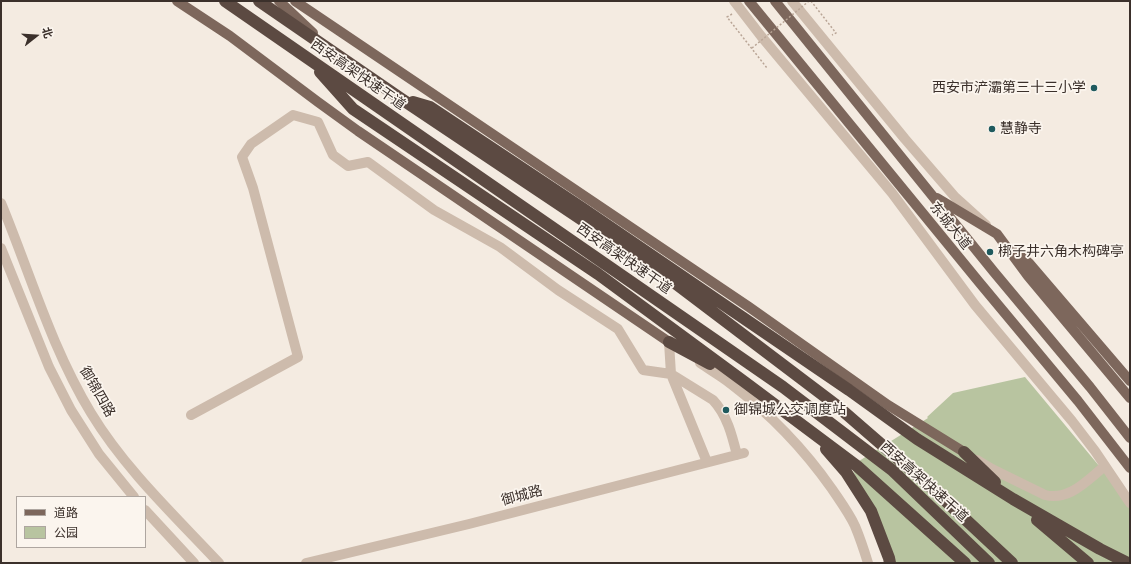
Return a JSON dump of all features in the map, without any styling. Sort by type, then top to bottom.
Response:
[{"type":"highway","name":"西安高架快速干道","points":[[226,1],[783,387],[892,470],[989,563]]},
{"type":"highway","name":"西安高架快速干道","points":[[258,1],[663,274],[836,405],[934,490],[1012,563]]},
{"type":"highway","points":[[307,57],[353,109],[598,274],[806,427],[858,466],[965,563]]},
{"type":"highway","points":[[400,98],[430,107],[582,208],[836,381],[917,439],[1013,499],[1100,549],[1128,563]]},
{"type":"highway","points":[[669,342],[750,386]]},
{"type":"highway","points":[[806,427],[846,472],[872,511],[890,563]]},
{"type":"highway","points":[[964,452],[1013,499],[1088,563]]},
{"type":"main road","points":[[177,1],[230,36],[358,131],[669,342]]},
{"type":"main road","points":[[279,1],[333,52]]},
{"type":"main road","points":[[295,1],[749,306],[888,405],[964,452]]},
{"type":"main road","name":"东城大道","points":[[750,1],[1078,401],[1130,468]]},
{"type":"main road","name":"东城大道","points":[[775,1],[1130,438]]},
{"type":"main road","points":[[931,194],[999,237],[1029,263],[1130,381]]},
{"type":"main road","points":[[999,237],[1028,276],[1130,398]]},
{"type":"street","points":[[734,1],[761,36],[892,193],[975,304],[1072,421],[1130,503]]},
{"type":"street","points":[[792,1],[905,139],[955,197],[999,237]]},
{"type":"street","points":[[191,415],[298,357],[253,188],[242,157],[251,144],[293,115],[318,122],[333,155],[348,166],[368,162],[434,210],[500,247],[558,290],[618,329],[643,370],[671,374]]},
{"type":"street","name":"御锦四路","points":[[1,203],[58,347],[69,372],[91,413],[134,473],[218,563]]},
{"type":"street","points":[[1,248],[49,367],[71,410],[99,454],[133,496]]},
{"type":"street","points":[[669,342],[671,374],[707,462]]},
{"type":"street","points":[[669,342],[730,384],[786,432],[825,479],[848,513],[855,526],[868,563]]},
{"type":"street","name":"御城路","points":[[306,563],[469,524],[741,454],[726,419],[718,405],[708,396],[671,374]]},
{"type":"street","points":[[964,452],[992,469],[1045,495],[1050,496],[1059,496],[1068,493],[1105,466]]},
{"type":"street","points":[[146,511],[194,563]]},
{"type":"path","points":[[752,48],[810,1],[836,33],[832,36],[828,30]]},
{"type":"path","points":[[731,14],[727,17],[767,68]]},
{"type":"green space","points":[[1025,377],[1130,503],[1130,563],[890,563],[871,511],[851,466],[928,418],[927,417],[953,393]]},
{"type":"place","name":"西安市浐灞第三十三小学","points":[[1094,88]]},
{"type":"place","name":"慧静寺","points":[[992,129]]},
{"type":"place","name":"梆子井六角木构碑亭","points":[[990,252]]},
{"type":"place","name":"御锦城公交调度站","points":[[726,410]]}]
